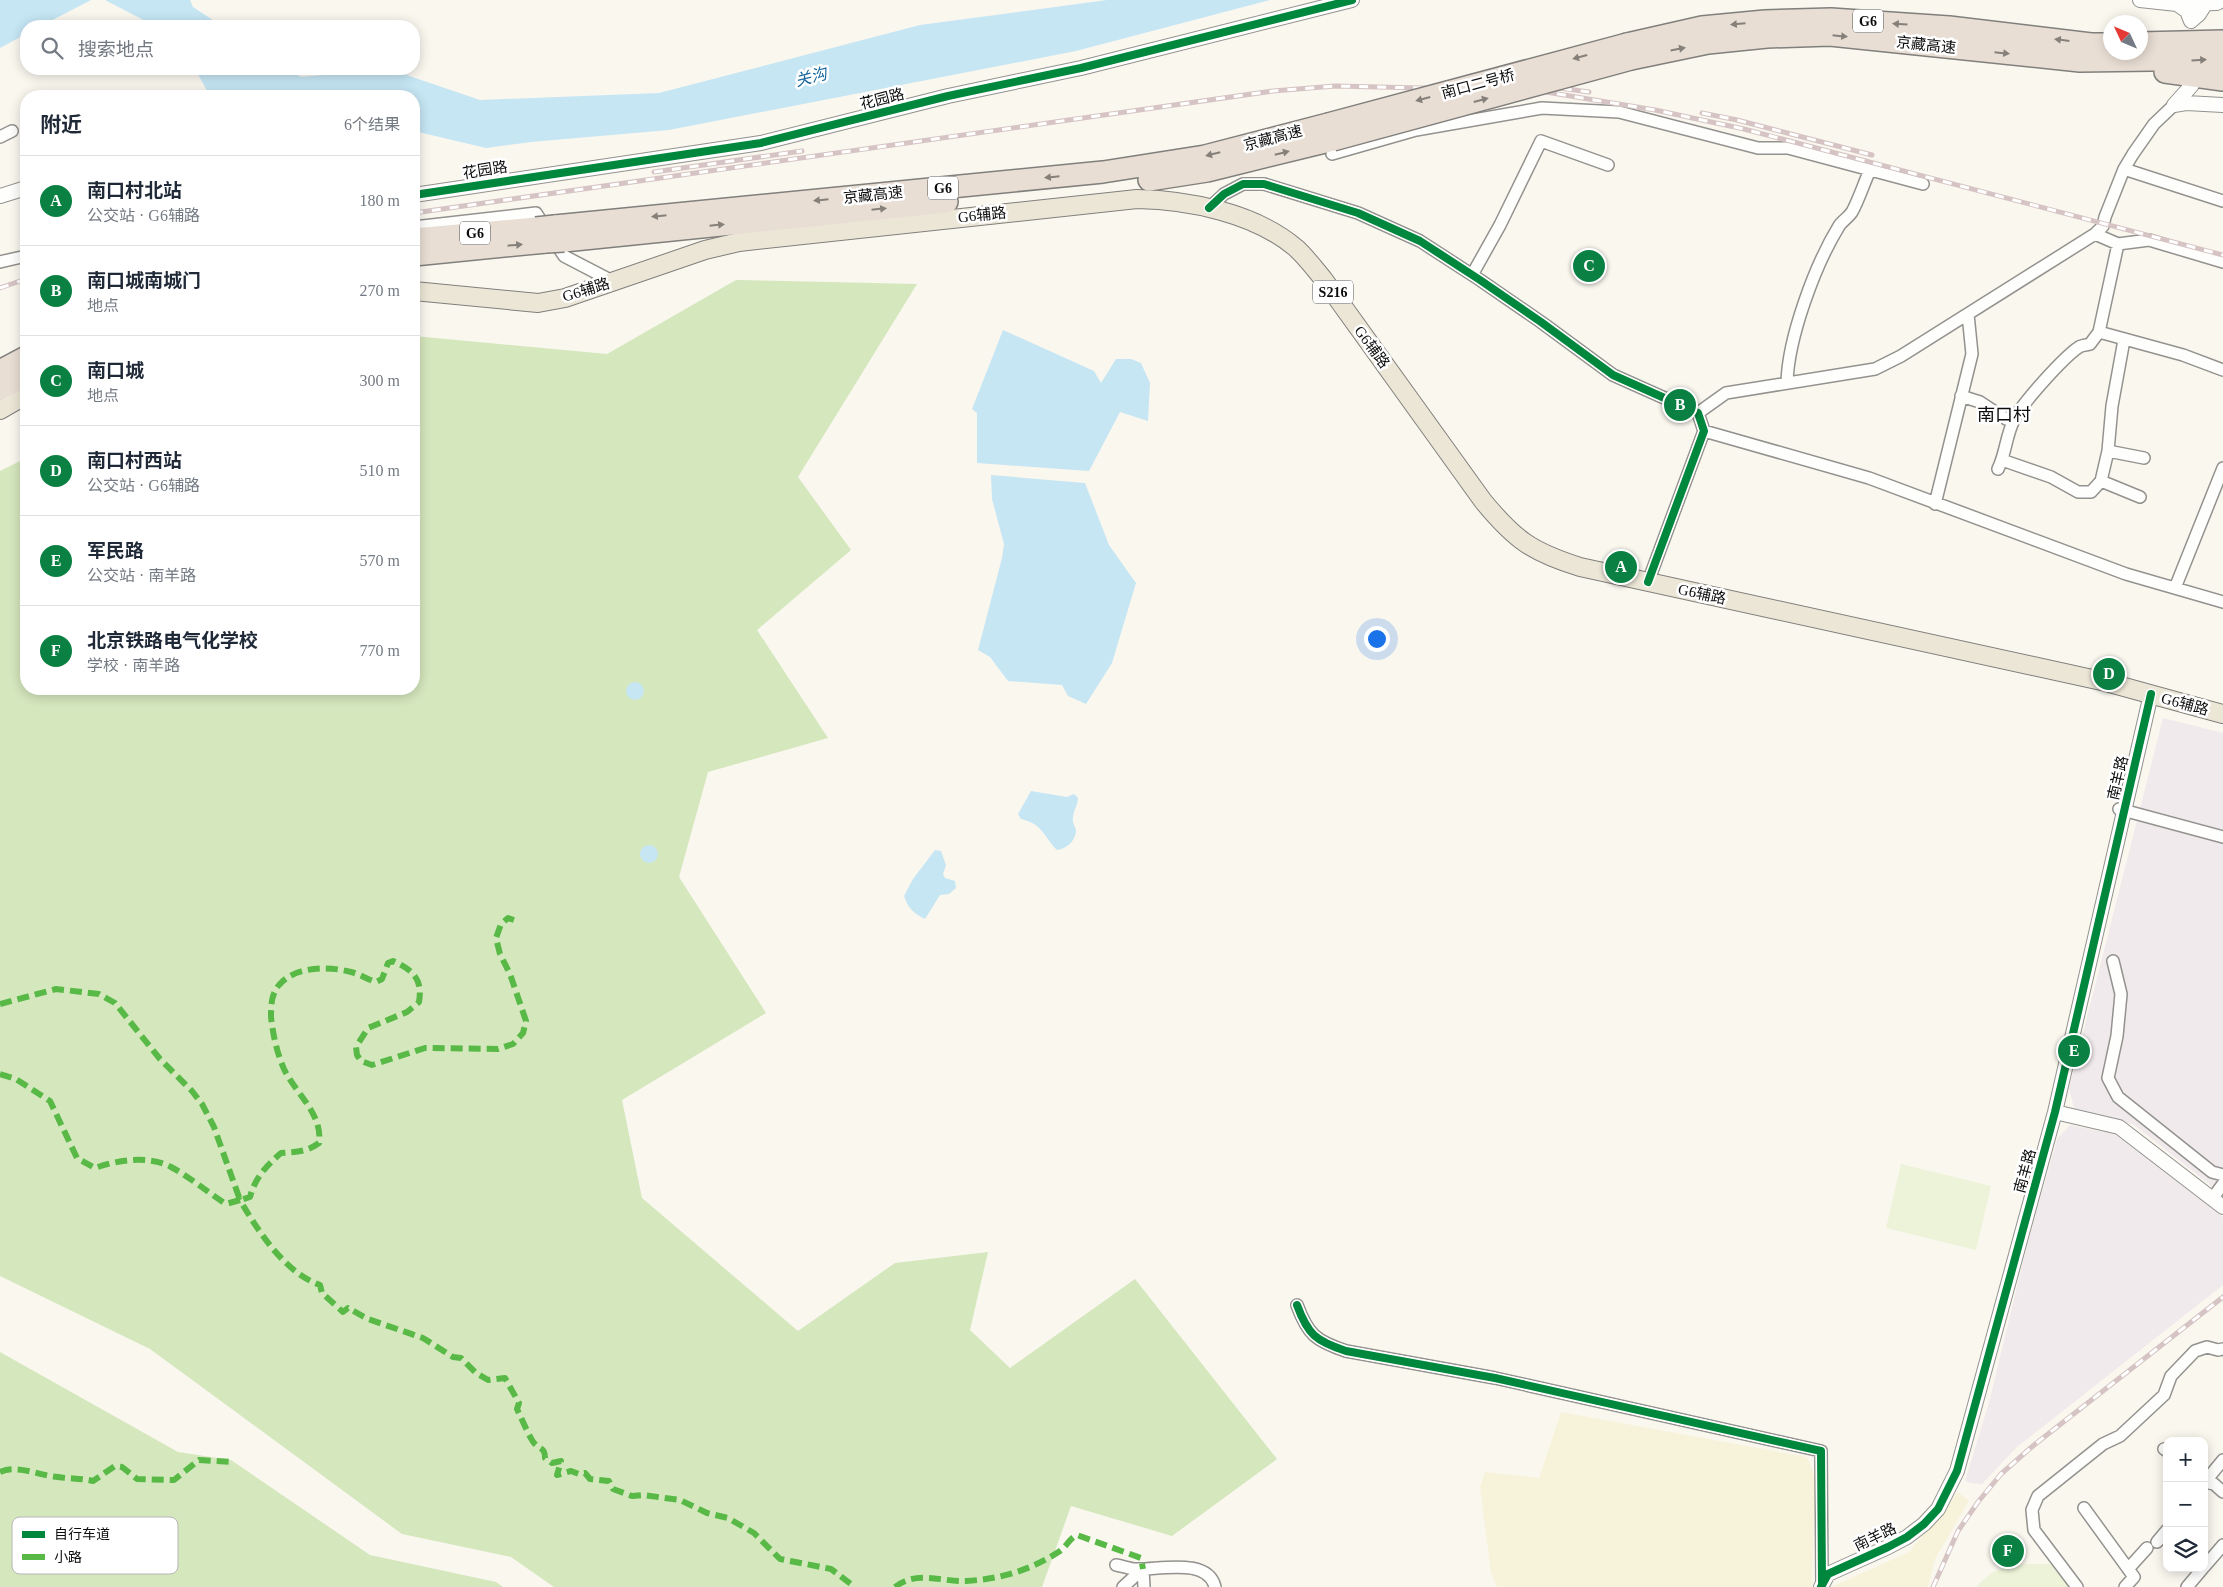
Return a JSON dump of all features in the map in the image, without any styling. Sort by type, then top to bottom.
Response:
[{"type":"highway","name":"京藏高速","points":[[1629,51],[1702,27],[1765,21],[1831,19],[1949,27],[2103,44]]},
{"type":"highway","name":"京藏高速","points":[[1629,51],[1767,37],[1830,35],[2080,62],[2223,59]]},
{"type":"highway","points":[[2148,43],[2223,42]]},
{"type":"highway","name":"南口二号桥","points":[[550,234],[1104,187],[1207,171],[1331,139],[1629,51]]},
{"type":"highway","points":[[2080,62],[2223,80]]},
{"type":"highway","points":[[420,254],[550,234]]},
{"type":"highway","name":"G6","points":[[420,239],[550,234]]},
{"type":"highway","points":[[0,371],[20,360]]},
{"type":"highway","points":[[0,389],[20,378]]},
{"type":"main road","name":"G6辅路","points":[[420,292],[538,303],[565,298],[705,250],[770,238],[1137,199],[1166,200],[1208,208],[1225,212],[1262,227],[1297,249],[1324,280],[1483,501],[1503,525],[1519,540],[1535,550],[1554,559],[1580,567],[2106,682],[2223,714]]},
{"type":"main road","points":[[0,410],[20,398]]},
{"type":"street","name":"花园路","points":[[420,194],[761,143],[948,96],[1081,68],[1352,0]]},
{"type":"street","points":[[2140,0],[2176,4],[2187,11],[2191,21],[2200,14],[2206,3],[2217,3],[2222,0]]},
{"type":"street","points":[[1698,413],[1726,393],[1876,369],[1901,356],[2095,234],[2103,226],[2124,169],[2154,124],[2192,85],[2194,92],[2206,104],[2223,105]]},
{"type":"street","points":[[1331,139],[1416,130],[1542,108],[1619,112],[1758,148],[1788,148],[1923,184]]},
{"type":"street","points":[[0,137],[12,131]]},
{"type":"street","points":[[1472,274],[1500,225],[1541,141],[1608,165]]},
{"type":"street","points":[[2124,169],[2223,201]]},
{"type":"street","points":[[1787,383],[1787,372],[1797,331],[1815,273],[1840,225],[1851,214],[1870,170]]},
{"type":"street","points":[[1208,208],[1224,194],[1243,184],[1264,184],[1358,213],[1420,241],[1472,274],[1542,322],[1613,375],[1698,413],[1704,431],[1648,582]]},
{"type":"street","points":[[0,196],[20,190]]},
{"type":"street","points":[[420,226],[536,212],[564,256],[614,282]]},
{"type":"street","points":[[2095,234],[2118,244],[2129,241],[2149,240],[2223,262]]},
{"type":"street","points":[[2118,244],[2098,332],[2090,344],[2080,346],[2044,381],[2014,420],[2000,464],[2051,477],[2078,492],[2091,492],[2101,481],[2108,451],[2112,406],[2124,340]]},
{"type":"street","points":[[0,262],[20,257]]},
{"type":"street","points":[[1935,504],[1972,354],[1968,314]]},
{"type":"street","points":[[2098,332],[2183,355],[2223,370]]},
{"type":"street","points":[[1962,396],[1980,402],[2006,419],[2014,420]]},
{"type":"street","points":[[1704,431],[1869,478],[2117,570],[2223,602]]},
{"type":"street","points":[[2108,451],[2144,458]]},
{"type":"street","points":[[2175,588],[2223,468]]},
{"type":"street","points":[[2101,481],[2140,497]]},
{"type":"street","name":"南羊路","points":[[1821,1585],[1832,1572],[1907,1537],[1924,1524],[1938,1509],[1949,1490],[1963,1453],[2055,1112],[2121,810],[2151,694]]},
{"type":"street","points":[[2121,810],[2223,837]]},
{"type":"street","points":[[2113,961],[2121,994],[2117,1036],[2108,1078],[2118,1097],[2212,1172],[2223,1175]]},
{"type":"street","points":[[2055,1112],[2118,1127],[2223,1207]]},
{"type":"street","points":[[2212,1199],[2223,1184]]},
{"type":"street","points":[[1297,1305],[1304,1326],[1323,1344],[1346,1351],[1495,1378],[1821,1451],[1821,1585]]},
{"type":"street","points":[[2077,1587],[2034,1530],[2032,1510],[2038,1496],[2103,1444],[2120,1436],[2164,1396],[2171,1376],[2195,1351],[2207,1348],[2223,1349]]},
{"type":"street","points":[[2205,1482],[2223,1460]]},
{"type":"street","points":[[2208,1483],[2214,1484],[2223,1492]]},
{"type":"street","points":[[2084,1508],[2134,1577],[2125,1587]]},
{"type":"street","points":[[2157,1542],[2163,1535]]},
{"type":"street","points":[[2208,1563],[2223,1545]]},
{"type":"street","points":[[2128,1569],[2147,1548]]},
{"type":"street","points":[[1116,1565],[1139,1569],[1192,1568],[1209,1576],[1215,1587]]},
{"type":"street","points":[[1123,1587],[1135,1576],[1139,1569]]},
{"type":"street","points":[[1139,1569],[1144,1587]]},
{"type":"street","points":[[2187,1587],[2200,1572]]},
{"type":"shaded area","points":[[2163,718],[2223,733],[2223,1195],[2134,1125],[2074,1108],[2069,1088]]},
{"type":"shaded area","points":[[2070,1125],[2115,1134],[2223,1217],[2223,1285],[2017,1447],[1982,1484],[1970,1483],[1965,1481],[1990,1399],[2026,1249],[2057,1139]]},
{"type":"shaded area","points":[[1561,1412],[1807,1457],[1815,1477],[1812,1587],[1497,1587],[1491,1573],[1480,1487],[1485,1472],[1539,1478]]},
{"type":"shaded area","points":[[1958,1492],[1969,1501],[1935,1559],[1928,1587],[1831,1587],[1909,1552]]},
{"type":"green space","points":[[736,280],[917,284],[798,477],[851,550],[757,630],[828,738],[708,772],[679,877],[766,1013],[622,1100],[642,1198],[798,1331],[895,1263],[988,1252],[970,1330],[1010,1368],[1135,1279],[1277,1459],[1172,1536],[1071,1506],[1042,1587],[554,1587],[511,1557],[402,1534],[150,1349],[0,1276],[0,471],[20,461],[20,695],[420,695],[420,337],[607,354]]},
{"type":"green space","points":[[1901,1164],[1991,1186],[1976,1250],[1886,1228]]},
{"type":"green space","points":[[0,1352],[178,1452],[231,1460],[370,1555],[496,1582],[503,1587],[0,1587]]},
{"type":"green space","points":[[2026,1564],[2054,1564],[2073,1587],[1976,1587],[1998,1570]]},
{"type":"water","points":[[0,0],[91,0],[53,20],[20,20],[20,37],[0,48]]},
{"type":"water","points":[[105,0],[190,0],[193,7],[213,20],[143,20]]},
{"type":"water","name":"关沟","points":[[1107,0],[1270,0],[1076,51],[669,130],[531,142],[486,148],[420,132],[420,90],[207,90],[198,75],[298,75],[301,77],[323,75],[407,75],[480,100],[659,93],[920,25]]},
{"type":"water","points":[[1003,330],[1094,371],[1101,383],[1116,359],[1131,359],[1141,363],[1150,383],[1148,421],[1120,412],[1089,471],[977,463],[977,413],[972,409]]},
{"type":"water","points":[[991,475],[1085,483],[1109,545],[1136,583],[1112,663],[1086,704],[1068,696],[1062,685],[1008,681],[990,657],[978,650],[1004,544],[992,499]]},
{"type":"water","points":[[635,682],[641,685],[644,691],[641,697],[635,700],[629,697],[626,691],[629,685]]},
{"type":"water","points":[[1031,791],[1067,797],[1074,794],[1078,798],[1073,819],[1076,834],[1067,846],[1057,850],[1038,827],[1021,819],[1018,814]]},
{"type":"water","points":[[649,845],[655,848],[658,854],[655,860],[649,863],[643,860],[640,854],[643,848]]},
{"type":"water","points":[[935,850],[941,851],[946,865],[943,874],[945,878],[955,881],[956,888],[949,894],[940,895],[925,919],[911,910],[904,896],[913,879]]},
{"type":"railway","points":[[420,212],[1273,91],[1335,86],[1508,90],[1546,92],[1655,110],[1744,129],[2223,255]]},
{"type":"railway","points":[[1545,86],[1589,92]]},
{"type":"railway","points":[[1702,113],[1737,120],[1872,155]]},
{"type":"railway","points":[[654,172],[802,151]]},
{"type":"railway","points":[[0,288],[20,281]]},
{"type":"railway","points":[[1933,1587],[1958,1531],[2001,1474],[2034,1445],[2223,1297]]},
{"type":"marked path","points":[[0,1004],[56,989],[99,994],[115,1003],[160,1059],[192,1091],[202,1104],[214,1127],[240,1200],[250,1197],[262,1173],[281,1153],[305,1150],[319,1143],[319,1133],[313,1113],[289,1078],[279,1057],[271,1017],[273,996],[279,985],[294,974],[323,968],[351,972],[376,982],[382,979],[388,963],[393,961],[406,968],[415,976],[419,987],[419,1002],[407,1012],[368,1028],[356,1047],[357,1055],[361,1061],[372,1065],[425,1048],[498,1049],[513,1044],[523,1033],[526,1021],[510,974],[500,954],[496,938],[501,924],[508,918],[514,920]]},
{"type":"marked path","points":[[0,1074],[16,1079],[50,1101],[77,1158],[95,1168],[133,1160],[162,1163],[185,1175],[226,1204],[240,1200],[255,1225],[284,1261],[295,1271],[320,1285],[322,1293],[343,1312],[348,1308],[368,1319],[423,1338],[453,1357],[461,1358],[476,1373],[488,1380],[505,1378],[519,1403],[517,1409],[533,1442],[543,1451],[545,1458],[552,1463],[561,1461],[557,1475],[571,1471],[579,1474],[585,1473],[590,1479],[609,1481],[613,1489],[632,1496],[643,1495],[680,1500],[707,1513],[728,1518],[754,1533],[780,1559],[831,1569],[855,1587]]},
{"type":"marked path","points":[[0,1472],[14,1469],[93,1481],[115,1466],[122,1467],[137,1479],[174,1480],[199,1460],[231,1462]]},
{"type":"marked path","points":[[895,1587],[903,1582],[920,1578],[966,1581],[1003,1576],[1049,1558],[1060,1551],[1077,1535],[1141,1558],[1143,1569]]},
{"type":"cycle path","points":[[420,194],[761,143],[948,96],[1081,68],[1352,0]]},
{"type":"cycle path","points":[[1209,208],[1224,194],[1243,184],[1264,184],[1358,213],[1420,241],[1541,322],[1613,375],[1698,413],[1704,431],[1648,582]]},
{"type":"cycle path","points":[[1821,1587],[1828,1574],[1888,1547],[1907,1537],[1924,1524],[1938,1509],[1957,1471],[2055,1112],[2151,694]]},
{"type":"cycle path","points":[[1297,1305],[1305,1323],[1314,1335],[1327,1344],[1346,1351],[1495,1378],[1821,1451],[1822,1583]]},
{"type":"place","name":"南口城","points":[[1589,266]]},
{"type":"place","name":"南口城南城门","points":[[1680,405]]},
{"type":"place","name":"南口村北站","points":[[1621,567]]},
{"type":"place","name":"南口村西站","points":[[2109,674]]},
{"type":"place","name":"军民路","points":[[2074,1051]]},
{"type":"place","name":"北京铁路电气化学校","points":[[2008,1551]]},
{"type":"district","name":"南口村","points":[[2004,415]]}]
